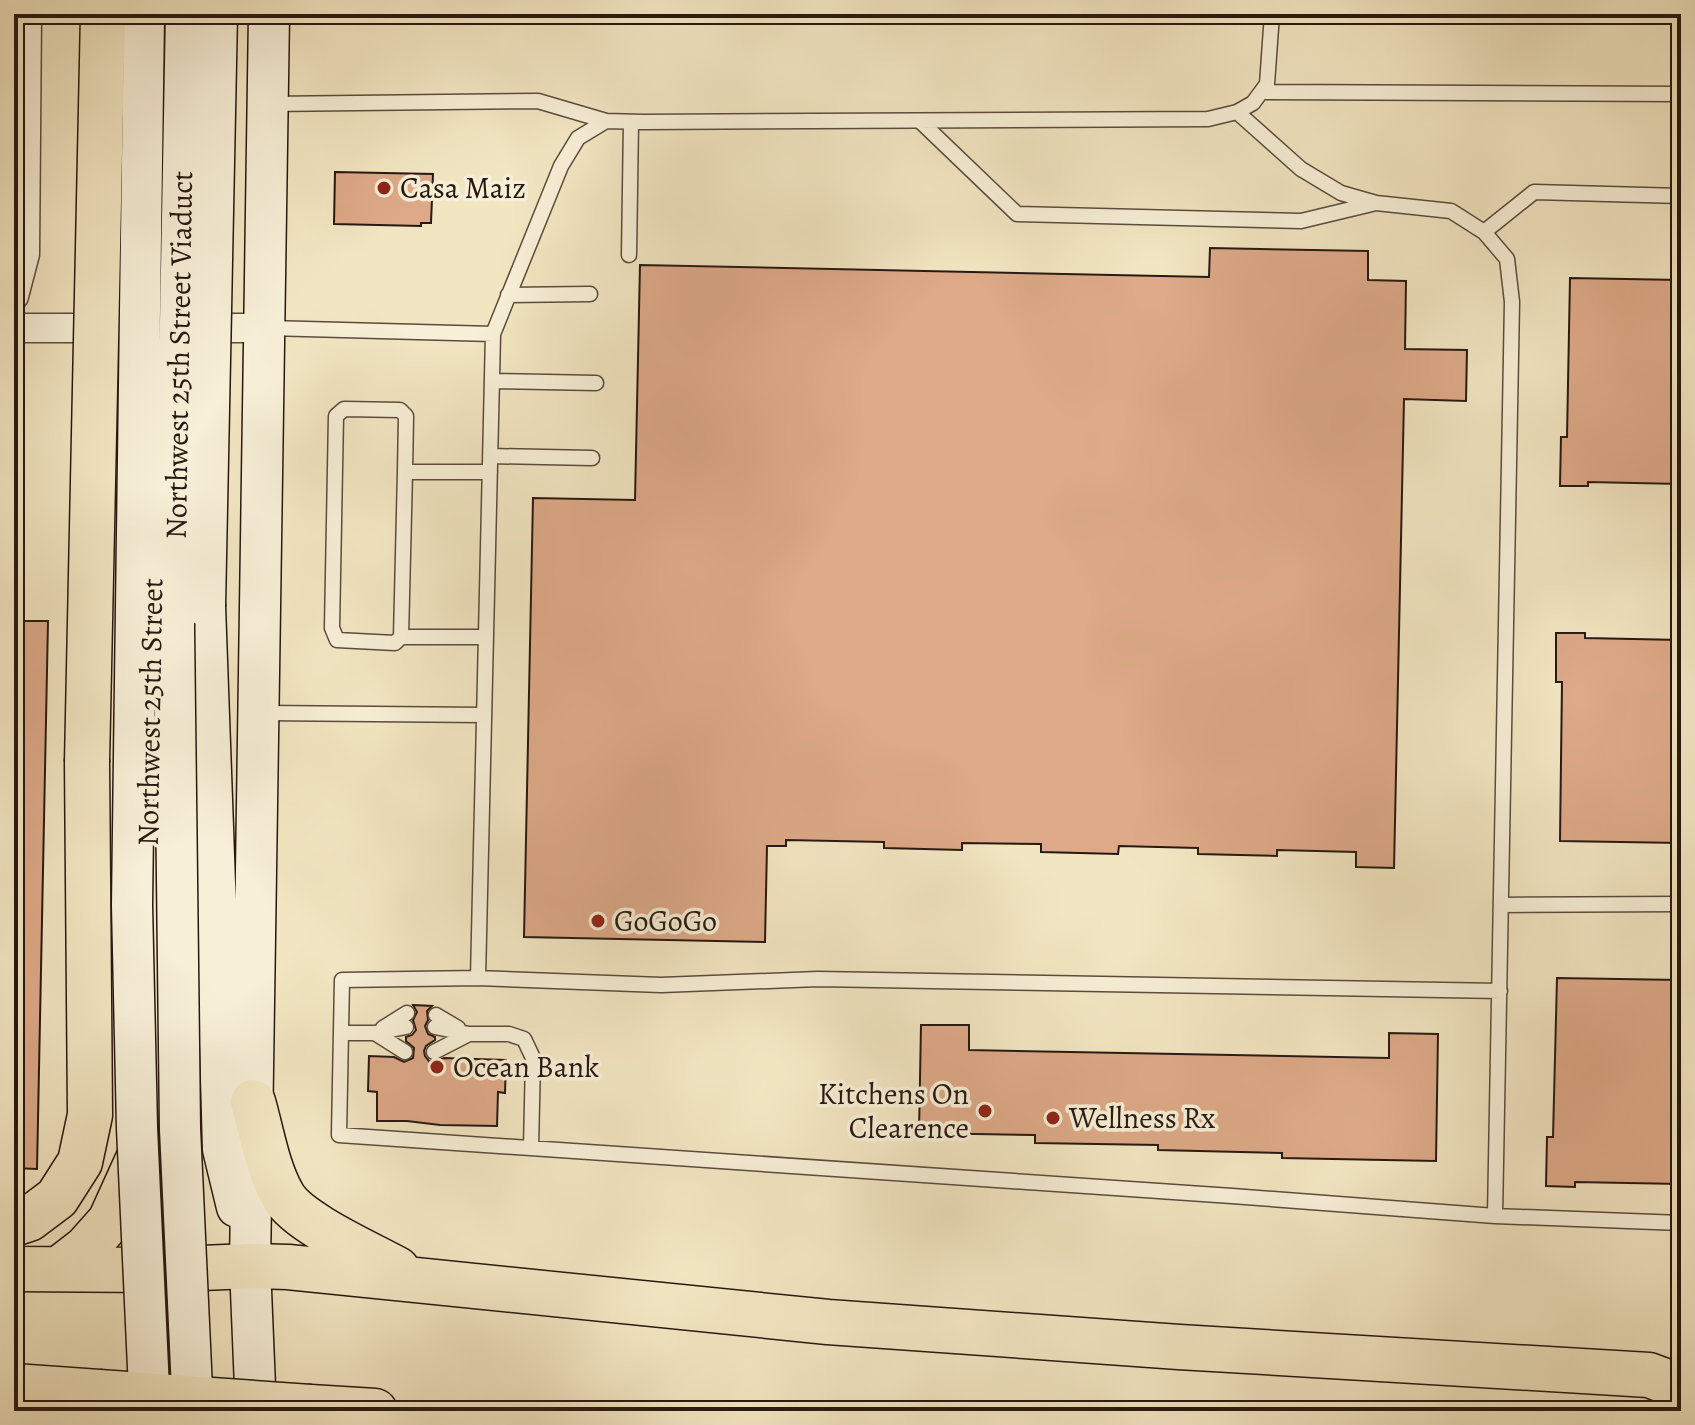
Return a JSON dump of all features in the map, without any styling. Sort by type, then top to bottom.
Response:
[{"type":"highway","points":[[14,1224],[29,1219],[57,1198],[80,1162],[90,1115],[87,762],[103,14]]},
{"type":"highway","points":[[253,1102],[274,1177],[284,1198],[307,1221],[417,1280]]},
{"type":"highway","points":[[59,1269],[86,1248],[110,1221],[156,1130]]},
{"type":"highway","points":[[14,1269],[288,1267],[828,1322],[1649,1375],[1681,1387]]},
{"type":"highway","points":[[14,1386],[375,1411]]},
{"type":"main road","name":"Northwest 25th Street Viaduct","points":[[144,14],[132,905],[156,1130]]},
{"type":"main road","name":"Northwest 25th Street","points":[[157,1411],[152,1270],[156,1130],[147,956],[148,731],[163,14]]},
{"type":"main road","name":"Northwest 25th Street Viaduct","points":[[156,1130],[174,628],[186,14]]},
{"type":"main road","points":[[217,14],[205,606],[223,1149],[250,1266]]},
{"type":"main road","points":[[256,1411],[250,1266],[269,14]]},
{"type":"main road","points":[[150,1411],[156,1130]]},
{"type":"main road","points":[[156,1130],[193,1411]]},
{"type":"street","points":[[14,296],[25,254],[27,14]]},
{"type":"street","points":[[14,328],[264,328]]},
{"type":"lane","points":[[267,104],[538,101],[606,121],[631,122],[1208,119],[1237,112],[1253,103],[1267,84],[1272,14]]},
{"type":"lane","points":[[1261,92],[1681,94]]},
{"type":"lane","points":[[1237,112],[1301,169],[1341,193],[1376,203],[1451,211],[1484,232],[1507,259],[1512,302],[1495,1216]]},
{"type":"lane","points":[[478,978],[493,334],[561,166],[578,138],[606,121]]},
{"type":"lane","points":[[920,121],[1017,214],[1301,221],[1376,203]]},
{"type":"lane","points":[[629,255],[631,122]]},
{"type":"lane","points":[[1484,232],[1534,192],[1681,196]]},
{"type":"lane","points":[[508,295],[590,294]]},
{"type":"lane","points":[[264,328],[493,334]]},
{"type":"lane","points":[[492,381],[596,383]]},
{"type":"lane","points":[[344,409],[400,410],[406,416],[405,472],[401,637],[395,643],[337,640],[332,628],[336,416],[344,409]]},
{"type":"lane","points":[[490,456],[592,458]]},
{"type":"lane","points":[[405,472],[490,472]]},
{"type":"lane","points":[[401,637],[486,637]]},
{"type":"lane","points":[[258,713],[484,715]]},
{"type":"lane","points":[[1501,905],[1681,904]]},
{"type":"lane","points":[[1500,991],[818,979],[661,985],[478,978],[342,980],[339,1135],[1495,1216],[1681,1223]]},
{"type":"lane","points":[[341,1033],[406,1032],[375,1033]]},
{"type":"lane","points":[[469,1034],[435,1033],[509,1034],[524,1039],[533,1058],[531,1148]]},
{"type":"building","name":"Casa Maiz","points":[[335,172],[433,174],[431,223],[421,223],[421,226],[334,224]]},
{"type":"building","points":[[1210,248],[1368,251],[1368,280],[1406,281],[1405,349],[1467,350],[1466,401],[1404,399],[1394,868],[1356,867],[1356,852],[1277,850],[1277,856],[1198,854],[1198,848],[1119,846],[1118,854],[1041,852],[1041,844],[962,843],[962,850],[884,848],[884,842],[786,840],[786,846],[767,846],[765,942],[524,937],[533,498],[635,500],[640,265],[1209,277]]},
{"type":"building","points":[[1570,278],[1681,280],[1681,484],[1588,482],[1588,486],[1560,486],[1561,437],[1567,437]]},
{"type":"building","points":[[14,621],[48,621],[37,1169],[14,1168]]},
{"type":"building","points":[[1556,633],[1585,633],[1585,638],[1681,640],[1681,843],[1560,841],[1562,682],[1556,682]]},
{"type":"building","points":[[1557,978],[1681,980],[1681,1184],[1575,1182],[1575,1187],[1546,1186],[1547,1137],[1553,1137]]},
{"type":"building","name":"Ocean Bank","points":[[413,1005],[432,1006],[427,1011],[425,1026],[428,1034],[435,1037],[424,1051],[429,1061],[444,1058],[506,1060],[505,1093],[498,1092],[497,1126],[377,1121],[377,1092],[368,1091],[369,1056],[394,1057],[404,1062],[413,1058],[414,1048],[406,1037],[416,1030],[413,1020],[417,1012]]},
{"type":"building","points":[[921,1025],[969,1025],[969,1050],[1389,1058],[1389,1033],[1438,1034],[1436,1161],[1282,1158],[1282,1153],[1158,1150],[1158,1145],[1035,1143],[1035,1135],[919,1133]]},
{"type":"place","name":"Casa Maiz","points":[[384,188]]},
{"type":"place","name":"GoGoGo","points":[[598,921]]},
{"type":"place","name":"Ocean Bank","points":[[437,1067]]},
{"type":"place","name":"Kitchens On Clearence","points":[[985,1111]]},
{"type":"place","name":"Wellness Rx","points":[[1053,1118]]}]
